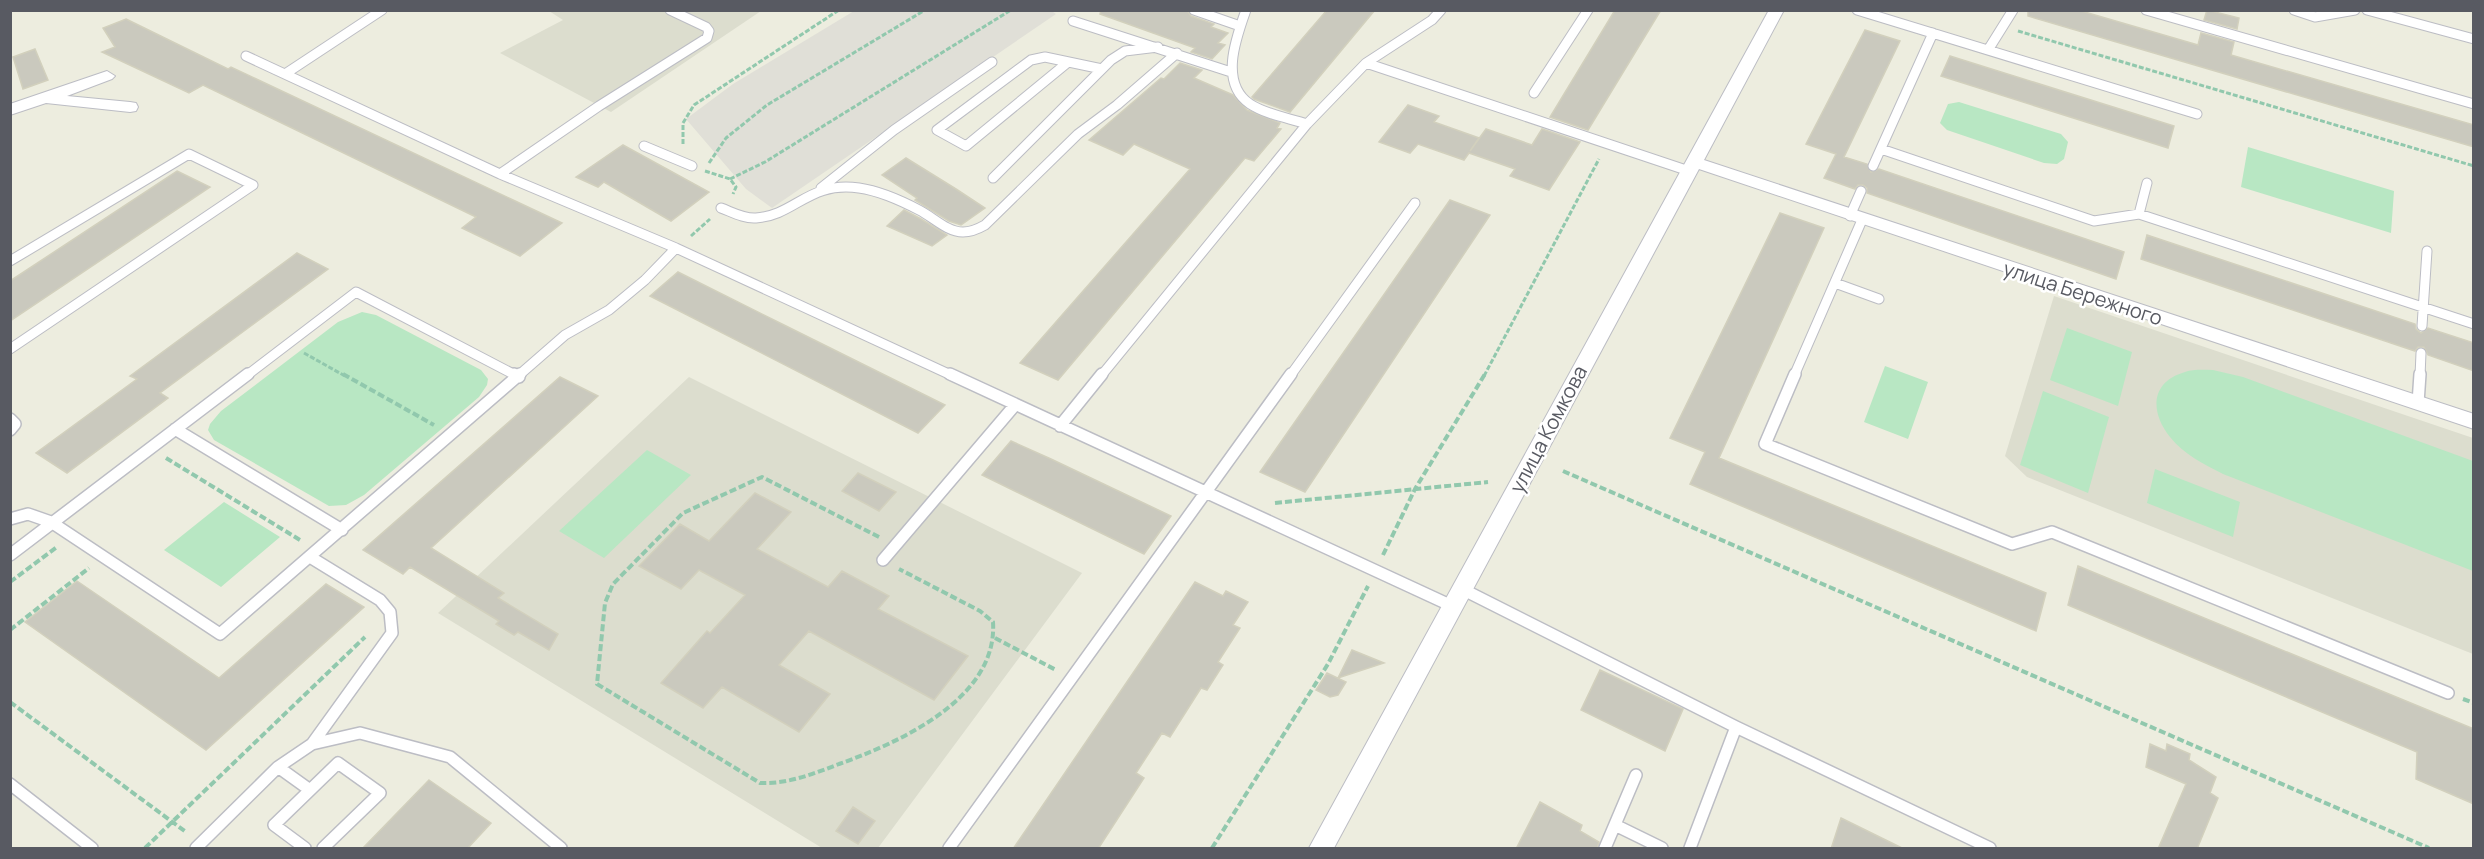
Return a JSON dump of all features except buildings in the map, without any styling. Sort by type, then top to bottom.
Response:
[{"type":"street","name":"улица Комкова","points":[[1321,849],[1777,10]]},
{"type":"street","points":[[10,110],[107,76]]},
{"type":"street","points":[[45,98],[130,107]]},
{"type":"street","name":"улица Бережного","points":[[1691,166],[1856,218],[2474,422]]},
{"type":"lane","points":[[285,74],[382,10]]},
{"type":"lane","points":[[500,174],[599,106],[707,38],[709,32],[706,27],[670,10]]},
{"type":"lane","points":[[1194,10],[1240,26]]},
{"type":"lane","points":[[1246,10],[1240,26],[1231,72],[1236,90],[1250,103],[1307,124]]},
{"type":"lane","points":[[1060,426],[1307,124],[1366,63],[1432,20],[1441,10]]},
{"type":"lane","points":[[1534,93],[1588,10]]},
{"type":"lane","points":[[1857,10],[2197,114]]},
{"type":"lane","points":[[1988,50],[2013,10]]},
{"type":"lane","points":[[2146,10],[2474,104]]},
{"type":"lane","points":[[2294,10],[2315,16],[2355,10]]},
{"type":"lane","points":[[2367,10],[2474,39]]},
{"type":"lane","points":[[1073,21],[1105,33],[1158,46],[1231,72]]},
{"type":"lane","points":[[1873,166],[1933,33]]},
{"type":"lane","points":[[993,178],[1102,69],[1125,51],[1158,46]]},
{"type":"lane","points":[[721,208],[744,217],[757,218],[820,189],[855,187],[884,194],[916,208],[954,230],[965,232],[976,230],[985,225],[1090,124],[1117,105],[1178,53]]},
{"type":"lane","points":[[246,56],[500,174],[676,248],[1452,606]]},
{"type":"lane","points":[[1067,63],[966,146],[937,130],[1031,60],[1045,57],[1102,69]]},
{"type":"lane","points":[[820,189],[894,130],[992,62]]},
{"type":"lane","points":[[1366,63],[1608,144],[1691,166]]},
{"type":"lane","points":[[644,146],[692,166]]},
{"type":"lane","points":[[1881,149],[2094,221],[2139,214],[2474,324]]},
{"type":"lane","points":[[10,261],[189,154],[253,185],[10,349]]},
{"type":"lane","points":[[2139,214],[2147,183]]},
{"type":"lane","points":[[1861,191],[1856,218],[1835,283],[1765,444],[2012,544],[2052,532],[2448,693]]},
{"type":"lane","points":[[949,849],[1416,203]]},
{"type":"lane","points":[[10,519],[28,514],[51,522],[220,634],[565,335],[609,310],[645,280],[676,248]]},
{"type":"lane","points":[[2422,326],[2427,251]]},
{"type":"lane","points":[[1835,283],[1879,299]]},
{"type":"lane","points":[[10,555],[356,292],[519,377]]},
{"type":"lane","points":[[2418,403],[2421,353]]},
{"type":"lane","points":[[883,560],[1015,405]]},
{"type":"lane","points":[[10,419],[15,423],[10,430]]},
{"type":"lane","points":[[175,429],[342,530]]},
{"type":"lane","points":[[199,846],[278,767],[312,744],[392,633],[390,612],[380,600],[314,554]]},
{"type":"lane","points":[[1462,589],[1736,726],[1990,849]]},
{"type":"lane","points":[[1690,849],[1736,726]]},
{"type":"lane","points":[[312,744],[360,733],[450,758],[561,849]]},
{"type":"lane","points":[[305,849],[274,825],[338,763],[380,793],[323,849]]},
{"type":"lane","points":[[278,767],[310,790]]},
{"type":"lane","points":[[1605,849],[1635,775]]},
{"type":"lane","points":[[10,784],[92,849]]},
{"type":"lane","points":[[1615,825],[1662,849]]},
{"type":"path","points":[[676,248],[731,200],[736,188],[730,180],[692,166],[683,143],[680,125],[685,115],[694,105],[839,10]]},
{"type":"path","points":[[704,170],[726,138],[767,105],[925,10]]},
{"type":"path","points":[[730,180],[765,162],[1011,10]]},
{"type":"path","points":[[2003,26],[2474,166]]},
{"type":"path","points":[[1212,849],[1328,663],[1376,572],[1415,489],[1475,393],[1608,144]]},
{"type":"path","points":[[288,344],[452,434]]},
{"type":"path","points":[[150,448],[314,554]]},
{"type":"path","points":[[1563,471],[2429,849]]},
{"type":"path","points":[[883,560],[980,611],[993,622],[995,638],[987,660],[971,686],[948,710],[880,750],[776,785],[760,783],[597,684],[604,614],[613,584],[683,513],[762,477],[895,545]]},
{"type":"path","points":[[1235,507],[1488,482]]},
{"type":"path","points":[[10,582],[72,536]]},
{"type":"path","points":[[10,630],[104,557]]},
{"type":"path","points":[[145,849],[390,612]]},
{"type":"path","points":[[995,638],[1072,679]]},
{"type":"path","points":[[10,702],[172,822],[199,846]]},
{"type":"shaded area","points":[[1050,10],[1056,14],[772,208],[746,189],[686,119],[733,84],[854,11]]},
{"type":"shaded area","points":[[549,11],[761,11],[611,112],[500,53],[563,20]]},
{"type":"shaded area","points":[[2054,296],[2473,438],[2473,654],[2027,477],[2005,456]]},
{"type":"shaded area","points":[[689,377],[1082,573],[878,848],[822,848],[438,613]]},
{"type":"green space","points":[[1959,102],[2061,134],[2068,142],[2064,159],[2057,164],[2044,163],[1947,130],[1940,123],[1948,104]]},
{"type":"green space","points":[[2248,147],[2394,191],[2391,233],[2241,187]]},
{"type":"green space","points":[[362,312],[376,315],[481,370],[488,379],[487,385],[479,397],[364,495],[346,505],[329,506],[214,440],[208,430],[221,411],[338,322]]},
{"type":"green space","points":[[2067,328],[2132,352],[2118,406],[2050,380]]},
{"type":"green space","points":[[1885,366],[1928,382],[1908,439],[1864,422]]},
{"type":"green space","points":[[2191,370],[2213,370],[2243,377],[2473,461],[2473,571],[2223,474],[2187,454],[2163,427],[2159,418],[2157,399],[2165,383],[2173,377]]},
{"type":"green space","points":[[2043,391],[2109,417],[2088,493],[2020,465]]},
{"type":"green space","points":[[647,450],[691,475],[604,558],[559,531]]},
{"type":"green space","points":[[2155,469],[2240,502],[2233,537],[2147,503]]},
{"type":"green space","points":[[224,502],[280,537],[221,587],[164,550]]}]
